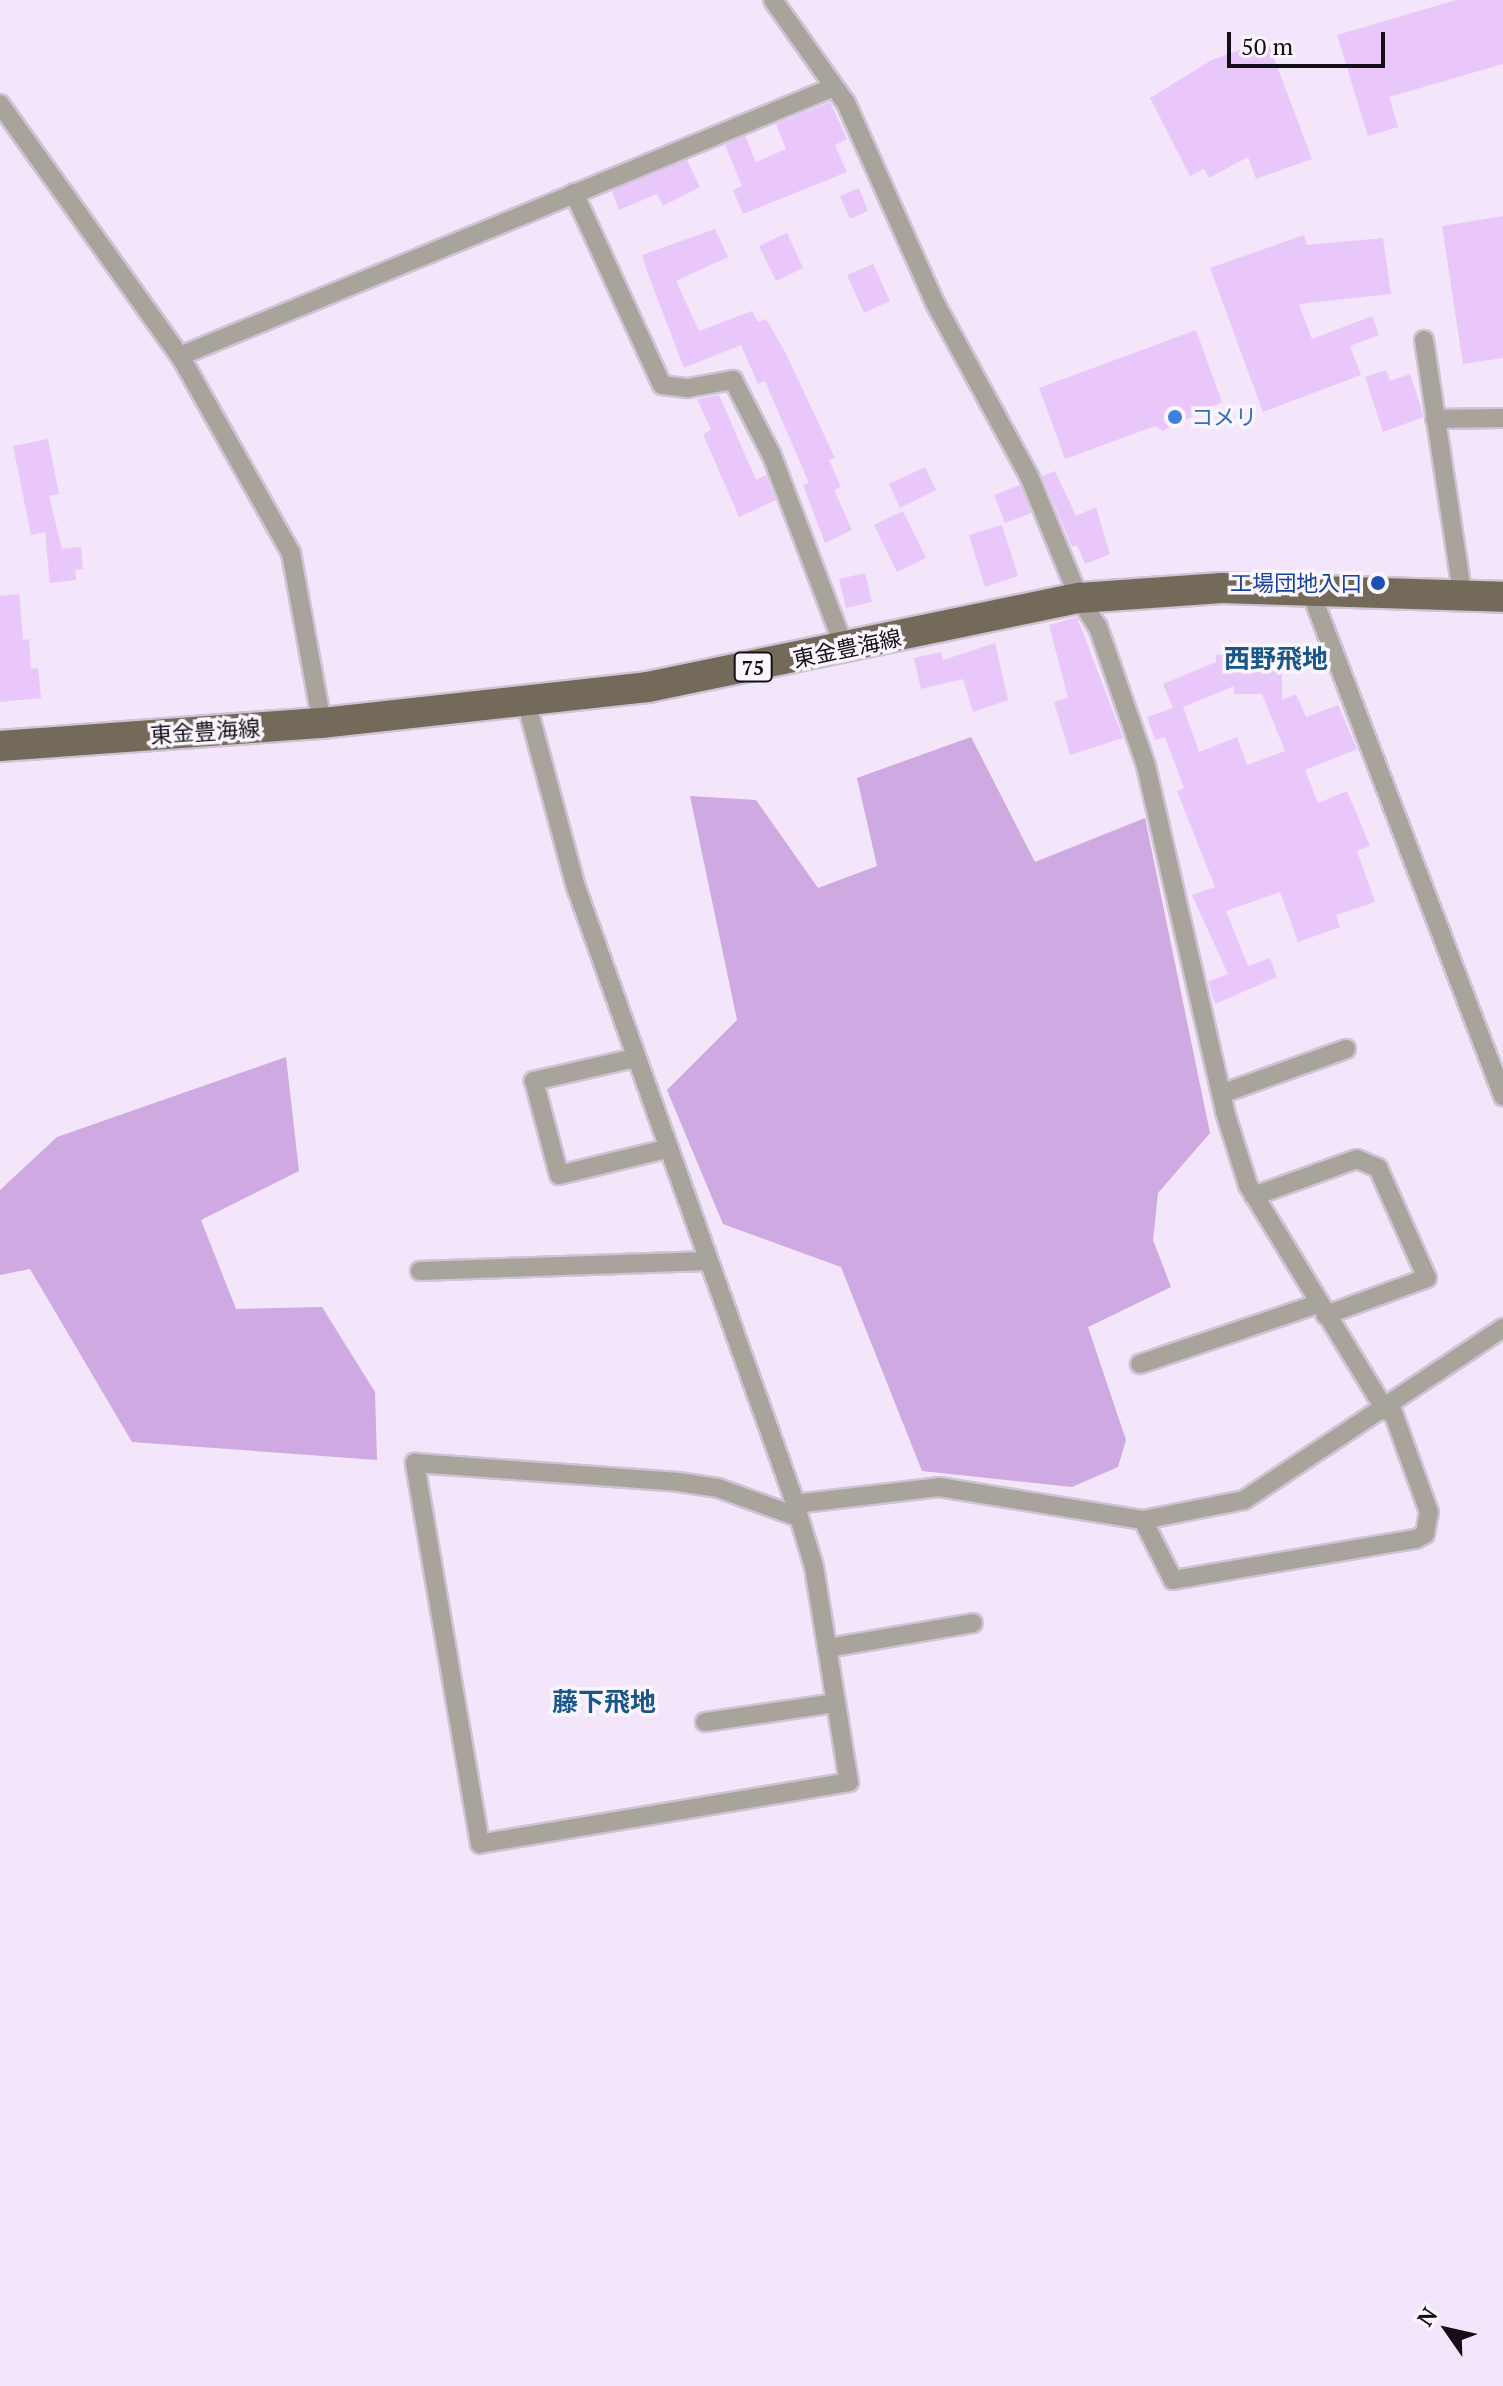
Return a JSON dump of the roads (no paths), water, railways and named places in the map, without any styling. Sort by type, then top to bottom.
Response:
[{"type":"main road","name":"東金豊海線","points":[[0,746],[322,723],[648,687],[845,649],[1079,598],[1222,588],[1503,597]]},
{"type":"street","points":[[773,0],[834,87],[935,303],[1029,476],[1079,598],[1117,672],[1146,766],[1221,1094],[1254,1196],[1322,1310],[1388,1409],[1429,1512],[1425,1534],[1416,1539],[1173,1580],[1143,1520]]},
{"type":"street","points":[[180,356],[834,87]]},
{"type":"street","points":[[0,104],[180,356],[291,553],[322,723]]},
{"type":"street","points":[[574,193],[662,385],[688,388],[733,380],[772,456],[845,649]]},
{"type":"street","points":[[1424,340],[1463,597]]},
{"type":"street","points":[[1435,419],[1503,418]]},
{"type":"street","points":[[1310,590],[1503,1096]]},
{"type":"street","points":[[526,701],[576,887],[705,1261],[796,1510],[827,1648],[849,1782],[480,1844],[415,1463],[678,1482],[796,1510],[939,1487],[1143,1520],[1260,1493],[1388,1409],[1503,1328]]},
{"type":"street","points":[[1221,1094],[1346,1049]]},
{"type":"street","points":[[635,1058],[534,1081],[559,1175],[666,1149]]},
{"type":"street","points":[[1140,1364],[1427,1278],[1378,1168],[1357,1159],[1254,1196]]},
{"type":"street","points":[[420,1271],[705,1261]]},
{"type":"street","points":[[827,1648],[973,1623]]},
{"type":"street","points":[[705,1722],[836,1703]]},
{"type":"place","name":"コメリ","points":[[1175,417]]},
{"type":"place","name":"工場団地入口","points":[[1378,583]]},
{"type":"district","name":"西野飛地","points":[[1276,659]]},
{"type":"district","name":"藤下飛地","points":[[604,1702]]}]
